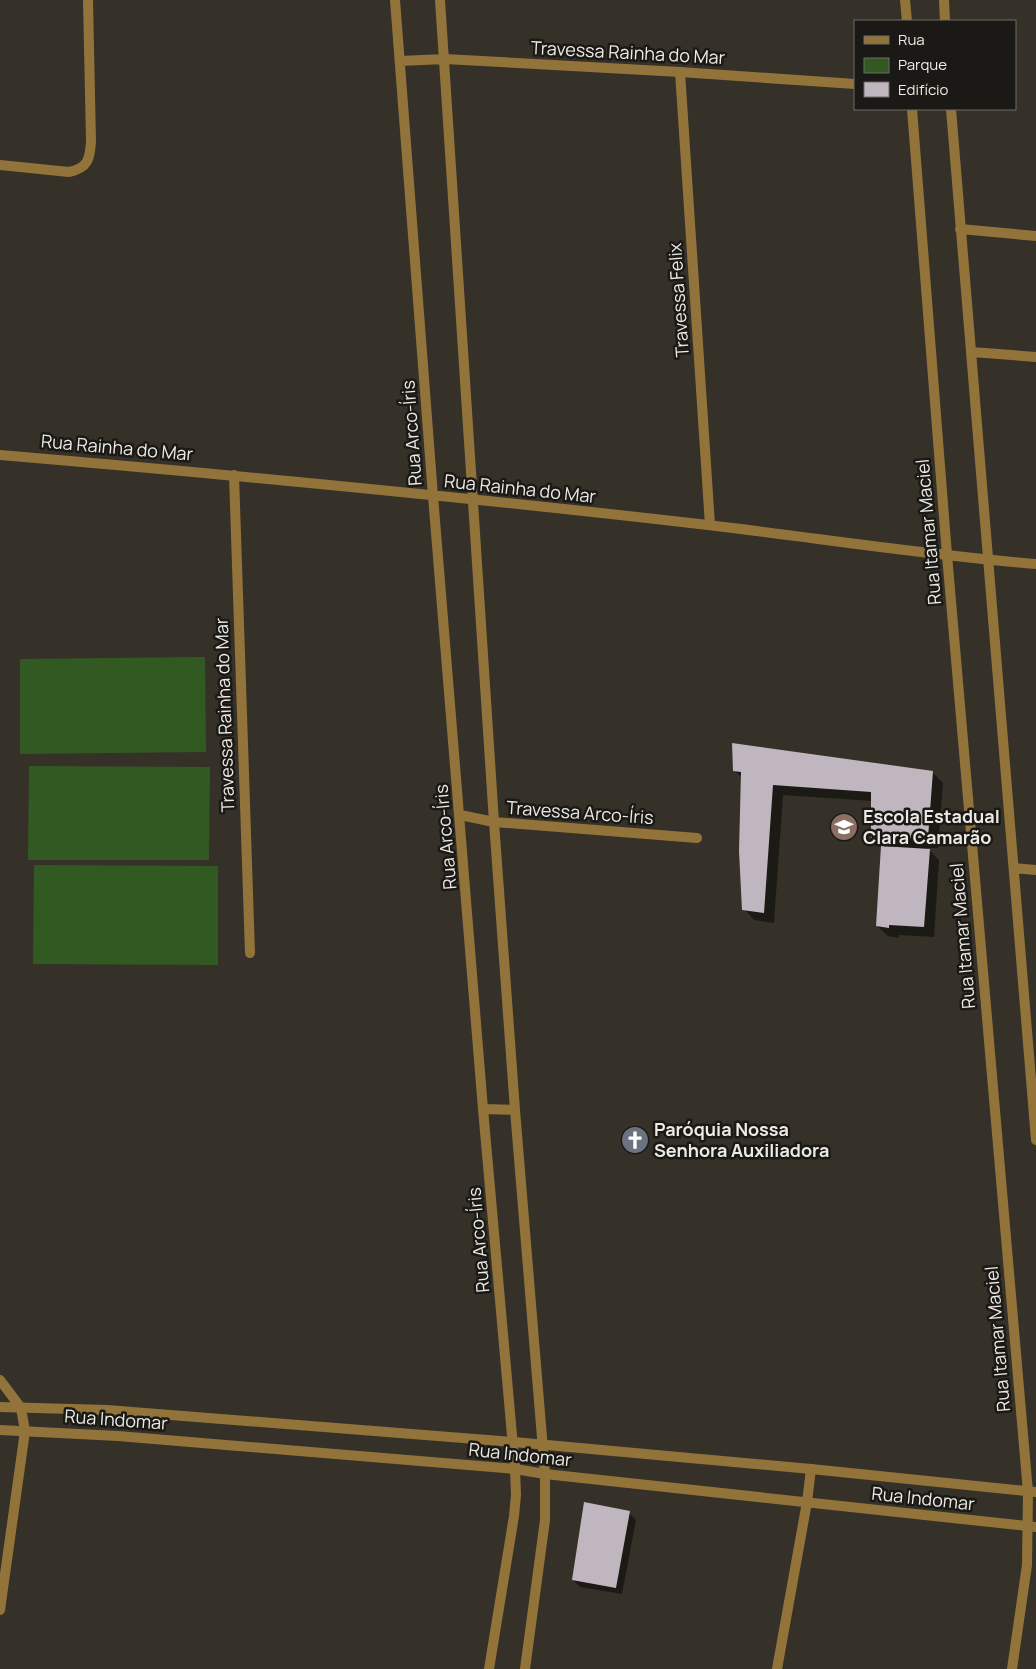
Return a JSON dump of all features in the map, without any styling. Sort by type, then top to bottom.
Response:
[{"type":"street","points":[[0,166],[69,172],[78,170],[86,164],[91,141],[88,0]]},
{"type":"street","name":"Rua Arco-Íris","points":[[395,0],[483,1109],[514,1442],[516,1495],[514,1516],[489,1669]]},
{"type":"street","points":[[440,0],[494,822],[515,1110],[545,1474],[544,1520],[524,1669]]},
{"type":"street","points":[[905,0],[907,20]]},
{"type":"street","points":[[944,0],[945,20]]},
{"type":"street","name":"Travessa Rainha do Mar","points":[[400,61],[445,59],[854,84]]},
{"type":"street","name":"Travessa Felix","points":[[680,72],[710,526]]},
{"type":"street","name":"Rua Itamar Maciel","points":[[912,110],[946,556],[1032,1492],[1032,1527],[1012,1669]]},
{"type":"street","points":[[952,110],[960,229],[972,352],[1014,868],[1032,1042],[1036,1140]]},
{"type":"street","points":[[960,229],[1036,236]]},
{"type":"street","points":[[972,352],[1036,357]]},
{"type":"street","name":"Rua Rainha do Mar","points":[[0,455],[234,475],[472,500],[710,526],[946,556],[1036,564]]},
{"type":"street","name":"Travessa Rainha do Mar","points":[[234,475],[250,953]]},
{"type":"street","name":"Travessa Arco-Íris","points":[[460,815],[494,822],[698,838]]},
{"type":"street","points":[[1014,868],[1036,870]]},
{"type":"street","points":[[483,1109],[515,1110]]},
{"type":"street","points":[[0,1380],[21,1408],[25,1431],[0,1610]]},
{"type":"street","name":"Rua Indomar","points":[[0,1407],[107,1410],[514,1442],[811,1469],[1032,1492]]},
{"type":"street","name":"Rua Indomar","points":[[0,1430],[118,1436],[515,1469],[545,1474],[1032,1527]]},
{"type":"street","points":[[777,1669],[807,1502],[811,1469]]},
{"type":"green space","points":[[205,657],[206,752],[20,754],[20,659]]},
{"type":"green space","points":[[29,766],[210,767],[209,860],[28,860]]},
{"type":"green space","points":[[34,865],[218,866],[218,965],[33,964]]},
{"type":"building","points":[[732,743],[933,771],[928,838],[871,838],[871,792],[773,785],[764,913],[742,910],[739,851],[741,772],[733,771]]},
{"type":"building","points":[[881,846],[930,849],[924,927],[889,925],[889,928],[876,926]]},
{"type":"building","points":[[584,1502],[630,1511],[616,1588],[572,1580]]},
{"type":"place","name":"Escola Estadual Clara Camarão","points":[[844,827]]},
{"type":"place","name":"Paróquia Nossa Senhora Auxiliadora","points":[[635,1140]]}]
